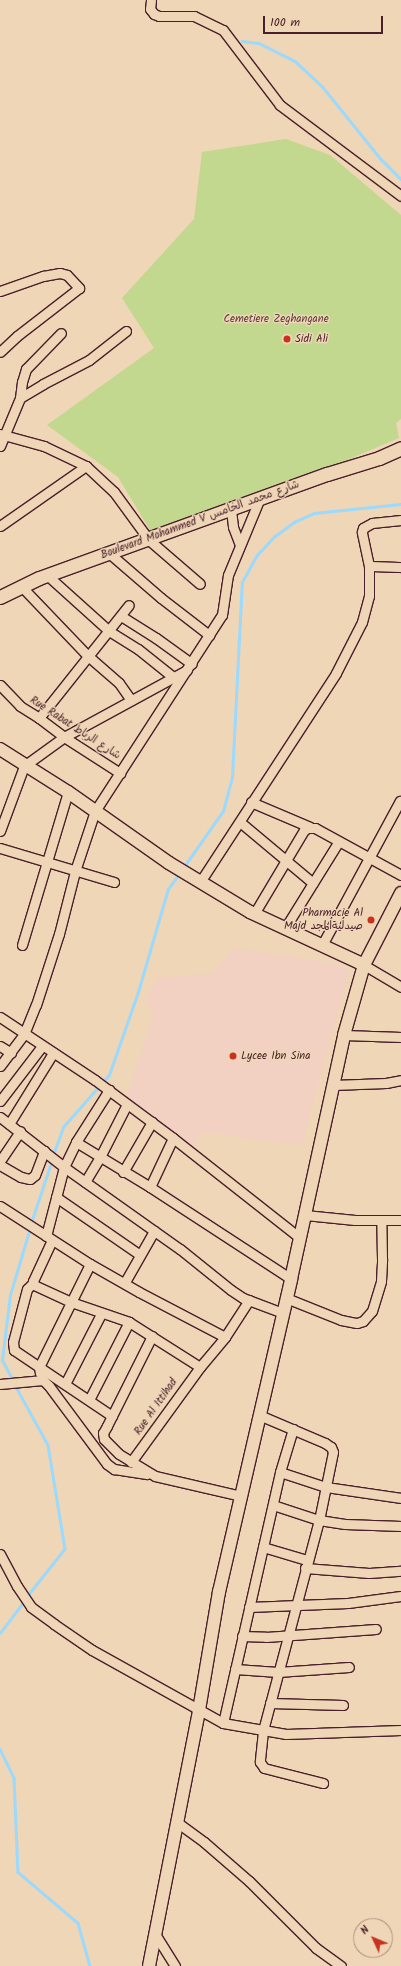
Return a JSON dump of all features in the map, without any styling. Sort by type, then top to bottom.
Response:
[{"type":"main road","name":"Boulevard Mohammed V شارع محمد الخامس","points":[[0,596],[21,586],[109,553],[149,540],[327,474],[379,458],[401,448]]},
{"type":"street","points":[[151,0],[150,9],[154,14],[159,16],[194,16],[223,30],[280,105],[401,196]]},
{"type":"street","points":[[0,291],[43,276],[60,273],[67,275],[79,288],[17,336],[0,352]]},
{"type":"street","points":[[20,398],[89,360],[126,331]]},
{"type":"street","points":[[0,446],[2,434],[20,398],[22,382],[26,369],[61,333]]},
{"type":"street","points":[[2,434],[44,446],[86,466],[114,492],[149,540],[200,584]]},
{"type":"street","points":[[0,526],[86,466]]},
{"type":"street","points":[[0,1066],[24,1034],[46,977],[75,871],[95,811],[222,615],[227,581],[259,500]]},
{"type":"street","points":[[231,510],[233,527],[240,545]]},
{"type":"street","points":[[196,879],[240,822],[251,802],[336,673],[362,622],[368,604],[369,566],[362,532],[364,527],[372,523],[401,520]]},
{"type":"street","points":[[109,553],[161,598],[210,635]]},
{"type":"street","points":[[369,566],[401,567]]},
{"type":"street","points":[[48,576],[109,631],[138,649],[173,677]]},
{"type":"street","points":[[21,586],[88,656],[119,683],[131,700]]},
{"type":"street","points":[[39,718],[129,605]]},
{"type":"street","points":[[121,616],[156,638],[190,666]]},
{"type":"street","points":[[0,831],[24,766],[64,737],[173,677],[190,666]]},
{"type":"street","name":"Rue Rabat شارع الرباط","points":[[0,685],[20,706],[64,737],[120,772]]},
{"type":"street","points":[[0,749],[24,766],[68,792],[175,866],[254,914],[364,965],[401,987]]},
{"type":"street","points":[[22,945],[46,861],[68,792]]},
{"type":"street","points":[[322,945],[400,801]]},
{"type":"street","points":[[251,802],[339,841],[401,875]]},
{"type":"street","points":[[240,822],[313,883]]},
{"type":"street","points":[[254,914],[304,830],[310,827]]},
{"type":"street","points":[[285,928],[339,841]]},
{"type":"street","points":[[0,848],[114,882]]},
{"type":"street","points":[[149,1966],[178,1823],[219,1592],[291,1279],[344,1035],[364,965],[401,893]]},
{"type":"street","points":[[0,1017],[95,1080],[173,1138],[299,1237]]},
{"type":"street","points":[[344,1035],[401,1037]]},
{"type":"street","points":[[0,1046],[11,1053]]},
{"type":"street","points":[[0,1101],[42,1046]]},
{"type":"street","points":[[10,1124],[53,1053]]},
{"type":"street","points":[[333,1085],[386,1083],[401,1080]]},
{"type":"street","points":[[108,1090],[62,1166],[49,1238],[33,1283],[27,1290],[13,1342],[14,1350],[112,1416]]},
{"type":"street","points":[[84,1182],[100,1157],[126,1104]]},
{"type":"street","points":[[0,1117],[20,1131],[62,1166],[210,1272],[231,1290],[249,1300],[283,1313]]},
{"type":"street","points":[[123,1172],[152,1122]]},
{"type":"street","points":[[0,1161],[20,1131]]},
{"type":"street","points":[[150,1187],[173,1138]]},
{"type":"street","points":[[76,1142],[123,1172],[150,1187],[291,1279]]},
{"type":"street","points":[[0,1165],[21,1177],[30,1179],[35,1174],[46,1153]]},
{"type":"street","points":[[56,1197],[140,1255]]},
{"type":"street","points":[[0,1206],[90,1264],[125,1282],[138,1292],[225,1336]]},
{"type":"street","points":[[305,1214],[355,1220],[401,1220]]},
{"type":"street","points":[[286,1298],[342,1320],[358,1323],[363,1321],[372,1311],[381,1281],[381,1220]]},
{"type":"street","points":[[125,1282],[154,1231]]},
{"type":"street","points":[[90,1264],[39,1367],[42,1380],[49,1386],[107,1464],[114,1469],[155,1476],[241,1496]]},
{"type":"street","points":[[33,1283],[35,1286],[70,1302],[101,1314],[129,1322],[200,1367]]},
{"type":"street","name":"Rue Al Ittihad","points":[[131,1462],[200,1367],[225,1336],[249,1300]]},
{"type":"street","points":[[64,1384],[101,1314]]},
{"type":"street","points":[[89,1400],[129,1322]]},
{"type":"street","points":[[152,1336],[103,1433],[104,1439],[114,1450],[155,1476]]},
{"type":"street","points":[[0,1384],[42,1380]]},
{"type":"street","points":[[259,1415],[293,1429],[332,1448],[333,1457],[319,1520],[306,1564],[263,1730],[261,1765],[264,1768],[323,1783]]},
{"type":"street","points":[[223,1723],[272,1505],[293,1429]]},
{"type":"street","points":[[280,1472],[326,1487],[401,1498]]},
{"type":"street","points":[[272,1505],[319,1520],[357,1525],[401,1526]]},
{"type":"street","points":[[262,1547],[306,1564],[369,1573],[401,1571]]},
{"type":"street","points":[[0,1554],[17,1586],[31,1607],[92,1650],[223,1723],[286,1734],[401,1730]]},
{"type":"street","points":[[249,1607],[348,1603],[401,1596]]},
{"type":"street","points":[[242,1636],[287,1636],[376,1629]]},
{"type":"street","points":[[235,1669],[278,1672],[349,1667]]},
{"type":"street","points":[[270,1703],[343,1705]]},
{"type":"street","points":[[178,1823],[204,1842],[249,1881],[316,1948],[341,1966]]},
{"type":"street","points":[[155,1934],[175,1966]]},
{"type":"shaded area","name":"Lycee Ibn Sina","points":[[234,948],[332,963],[349,969],[302,1145],[202,1132],[193,1147],[127,1097],[154,1015],[145,1000],[157,977],[212,974]]},
{"type":"green space","name":"Cemetiere Zeghangane","points":[[286,139],[330,155],[401,215],[401,419],[396,423],[399,438],[283,487],[150,530],[118,477],[47,425],[154,348],[122,298],[194,219],[202,152]]},
{"type":"waterway","points":[[242,41],[259,43],[295,61],[322,86],[381,159],[401,179]]},
{"type":"waterway","points":[[183,868],[223,811],[232,777],[242,582],[257,555],[275,536],[294,522],[314,513],[401,504]]},
{"type":"waterway","points":[[53,1155],[63,1127],[109,1075],[138,992],[168,889],[179,874]]},
{"type":"waterway","points":[[31,1223],[52,1160]]},
{"type":"waterway","points":[[13,1381],[2,1360],[10,1295],[30,1228]]},
{"type":"waterway","points":[[15,1385],[48,1445],[65,1549],[27,1597]]},
{"type":"waterway","points":[[0,1633],[24,1601]]},
{"type":"waterway","points":[[0,1749],[14,1778],[18,1872],[78,1923],[90,1966]]},
{"type":"place","name":"Sidi Ali","points":[[287,339]]},
{"type":"place","name":"Pharmacie Al Majd صيدليةالمجد","points":[[371,920]]},
{"type":"place","name":"Lycee Ibn Sina","points":[[233,1056]]}]
